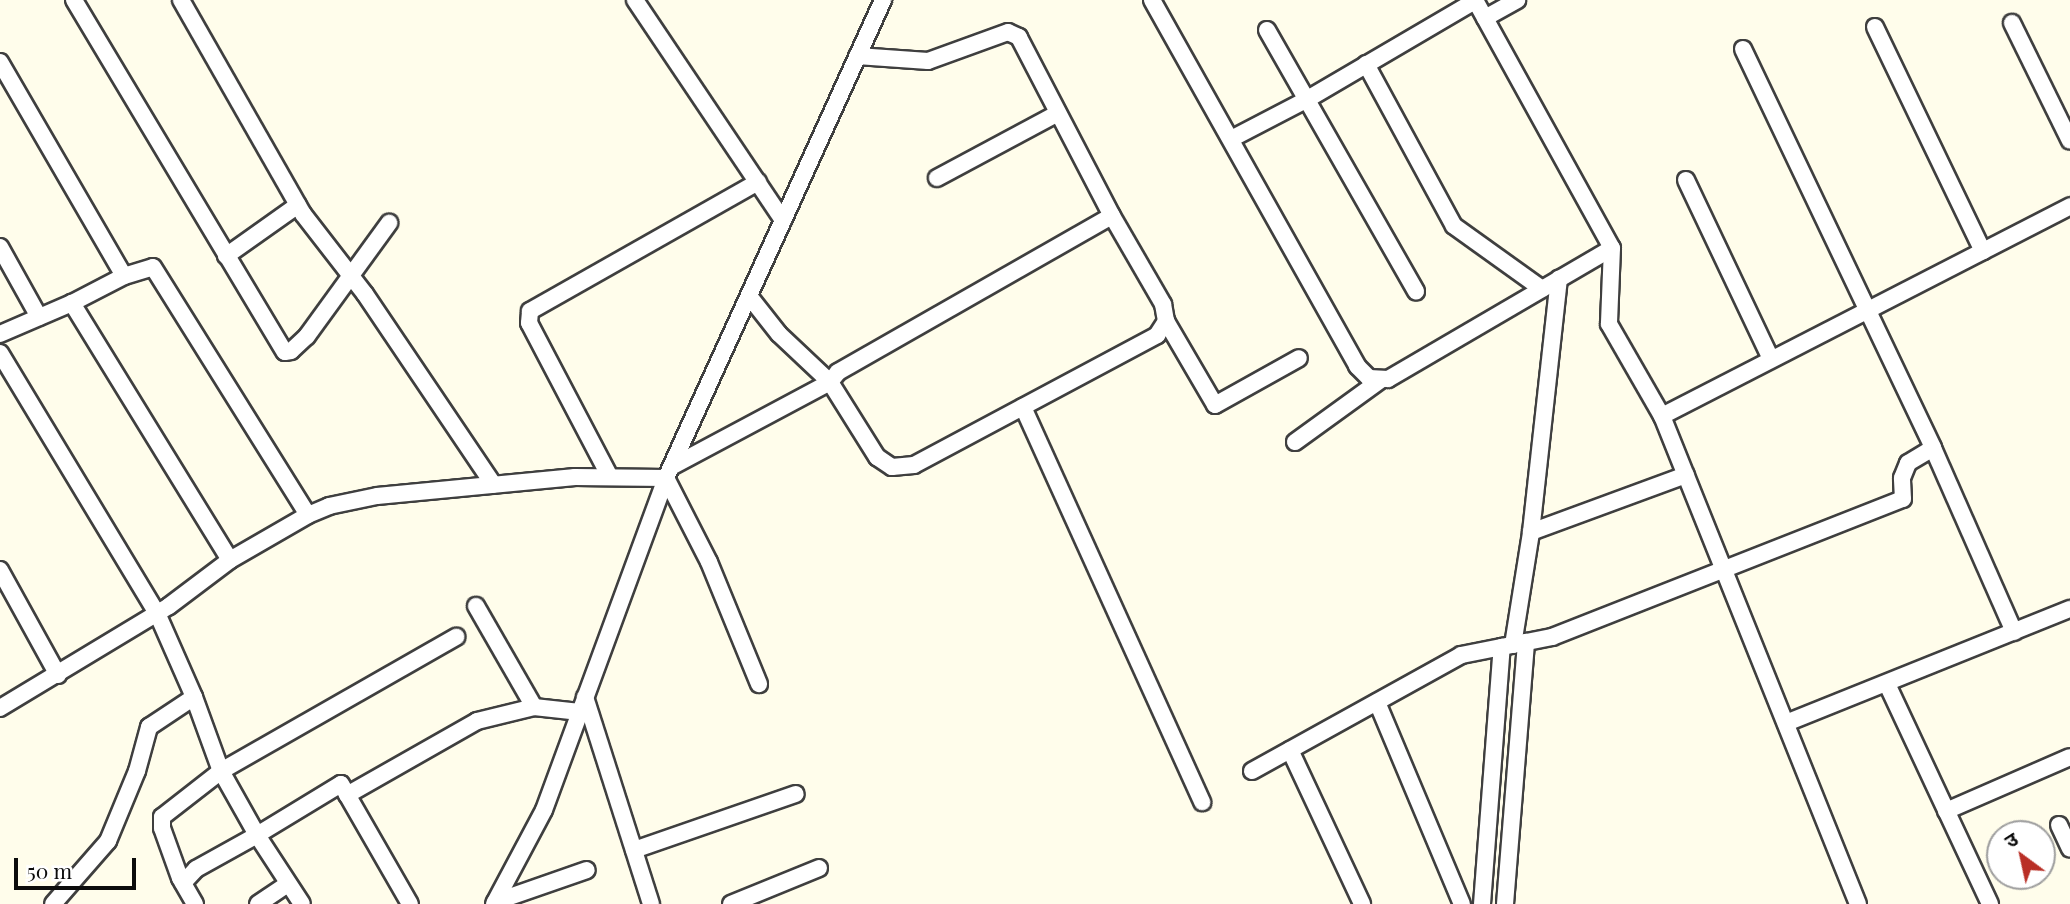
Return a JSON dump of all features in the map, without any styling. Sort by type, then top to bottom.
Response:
[{"type":"street","points":[[74,0],[285,352],[291,351],[307,337],[389,223]]},
{"type":"street","points":[[181,0],[299,205],[494,485]]},
{"type":"street","points":[[635,0],[783,220]]},
{"type":"street","points":[[495,903],[544,810],[669,472],[883,0]]},
{"type":"street","points":[[1152,0],[1357,366],[1369,378],[1388,379],[1612,248]]},
{"type":"street","points":[[1485,18],[1517,0]]},
{"type":"street","points":[[1231,139],[1306,100],[1475,1],[1612,248],[1609,324],[1662,416],[1858,904]]},
{"type":"street","points":[[2012,23],[2070,141]]},
{"type":"street","points":[[1875,27],[1983,251]]},
{"type":"street","points":[[1267,30],[1416,291]]},
{"type":"street","points":[[857,56],[928,61],[1008,32],[1019,37],[1112,216],[1163,304],[1166,321],[1214,405],[1298,358]]},
{"type":"street","points":[[1742,48],[1933,448],[2014,632]]},
{"type":"street","points":[[0,62],[124,276]]},
{"type":"street","points":[[1366,64],[1454,226],[1542,289]]},
{"type":"street","points":[[937,178],[1058,113]]},
{"type":"street","points":[[1686,180],[1770,359]]},
{"type":"street","points":[[610,477],[529,323],[530,311],[758,182]]},
{"type":"street","points":[[226,256],[299,205]]},
{"type":"street","points":[[1662,416],[2070,206]]},
{"type":"street","points":[[0,708],[58,675],[157,612],[230,560],[308,515],[377,496],[575,477],[669,472],[830,382],[838,372],[1112,216]]},
{"type":"street","points":[[0,247],[40,317]]},
{"type":"street","points":[[0,334],[72,303],[124,276],[153,267],[308,515]]},
{"type":"street","points":[[1482,904],[1514,644],[1531,532],[1559,279]]},
{"type":"street","points":[[749,296],[779,334],[830,382],[877,457],[892,467],[914,465],[1023,407],[1157,335],[1166,321]]},
{"type":"street","points":[[72,303],[230,560]]},
{"type":"street","points":[[0,353],[157,612],[194,696],[221,771],[257,835],[302,904]]},
{"type":"street","points":[[1295,442],[1382,379]]},
{"type":"street","points":[[1023,407],[1202,802]]},
{"type":"street","points":[[1252,771],[1461,655],[1552,637],[1903,499],[1902,478],[1908,463],[1933,448]]},
{"type":"street","points":[[669,472],[759,684]]},
{"type":"street","points":[[1531,532],[1686,475]]},
{"type":"street","points":[[0,570],[58,675]]},
{"type":"street","points":[[475,606],[534,707]]},
{"type":"street","points":[[1786,723],[2070,609]]},
{"type":"street","points":[[195,904],[183,883],[162,828],[162,817],[221,771],[456,637]]},
{"type":"street","points":[[1504,904],[1514,644]]},
{"type":"street","points":[[1887,684],[1990,904]]},
{"type":"street","points":[[53,904],[108,841],[136,771],[149,727],[194,696]]},
{"type":"street","points":[[1377,702],[1462,904]]},
{"type":"street","points":[[347,795],[477,721],[534,707],[583,704]]},
{"type":"street","points":[[583,704],[651,904]]},
{"type":"street","points":[[1290,750],[1363,904]]},
{"type":"street","points":[[1946,811],[2070,757]]},
{"type":"street","points":[[183,883],[196,869],[341,784],[410,904]]},
{"type":"street","points":[[634,850],[796,794]]},
{"type":"street","points":[[2059,825],[2070,849]]},
{"type":"street","points":[[731,904],[819,868]]},
{"type":"street","points":[[495,903],[587,870]]},
{"type":"street","points":[[258,904],[288,884]]}]
